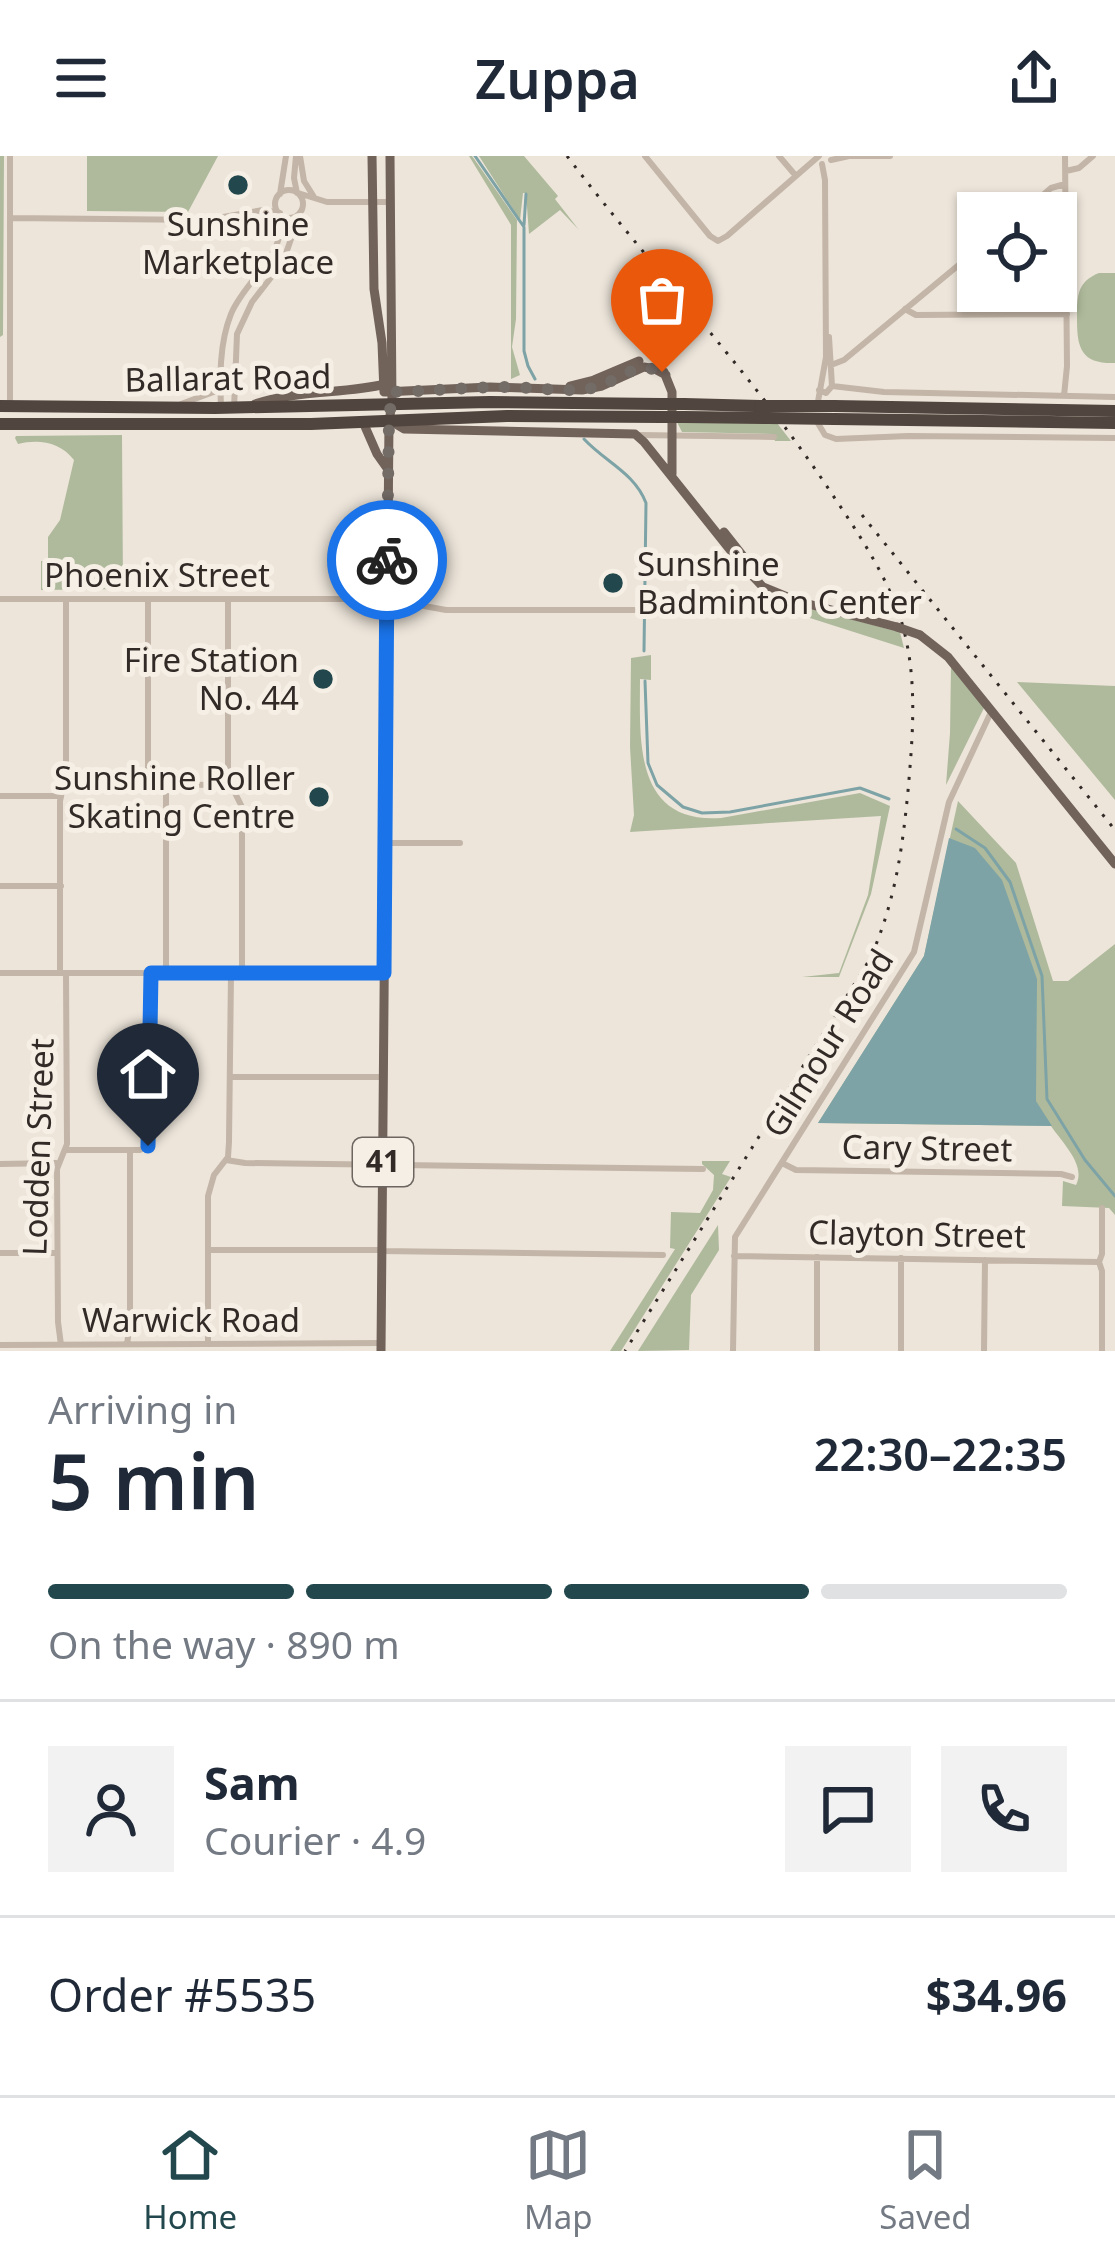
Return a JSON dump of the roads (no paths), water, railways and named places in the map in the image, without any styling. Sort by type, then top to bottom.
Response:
[{"type":"highway","name":"Ballarat Road","points":[[5,406],[233,408],[388,393],[684,411],[1115,411]]},
{"type":"highway","name":"Ballarat Road","points":[[5,424],[363,422],[661,410]]},
{"type":"highway","name":"Ballarat Road","points":[[1067,412],[1115,423]]},
{"type":"main road","name":"41","points":[[372,156],[374,289],[388,393]]},
{"type":"main road","name":"41","points":[[382,1347],[390,156]]},
{"type":"main road","points":[[464,395],[589,384],[637,362],[656,364],[671,388],[674,478]]},
{"type":"main road","points":[[389,421],[404,429],[637,434],[763,587],[920,634],[948,657],[1115,864]]},
{"type":"main road","points":[[363,422],[389,471]]},
{"type":"main road","points":[[672,456],[704,513]]},
{"type":"street","points":[[5,424],[10,156]]},
{"type":"street","points":[[233,408],[220,389],[228,321],[238,299],[275,251],[282,231],[276,205],[286,156]]},
{"type":"street","points":[[228,424],[240,325],[251,302],[284,262],[303,202],[293,177],[298,156]]},
{"type":"street","points":[[298,156],[305,183],[315,197]]},
{"type":"street","points":[[645,156],[718,241],[808,166],[848,156],[890,156]]},
{"type":"street","points":[[779,156],[796,176]]},
{"type":"street","points":[[1067,412],[1065,164],[1082,165],[1093,156]]},
{"type":"street","points":[[825,160],[826,384]]},
{"type":"street","points":[[1048,192],[1065,186]]},
{"type":"street","points":[[246,213],[287,190],[327,202]]},
{"type":"street","points":[[10,218],[206,220],[266,209],[289,218],[327,202],[391,202]]},
{"type":"street","points":[[829,360],[850,354],[957,266]]},
{"type":"street","points":[[905,309],[916,315],[1067,314]]},
{"type":"street","name":"Ballarat Road","points":[[1115,397],[1067,412],[908,436],[836,439],[825,435],[816,422],[826,384],[1067,412],[1115,438]]},
{"type":"street","points":[[172,408],[220,389]]},
{"type":"street","points":[[637,434],[774,437]]},
{"type":"street","points":[[387,541],[400,592],[408,602]]},
{"type":"street","name":"Phoenix Street","points":[[0,599],[386,599],[446,610],[634,610]]},
{"type":"street","name":"Lodden Street","points":[[57,1345],[58,1163],[66,1150],[61,796],[65,784],[66,599]]},
{"type":"street","points":[[148,599],[148,786]]},
{"type":"street","points":[[228,599],[230,785],[242,807],[242,973]]},
{"type":"street","name":"Gilmour Road","points":[[734,1256],[735,1237],[914,952],[950,798],[991,711]]},
{"type":"street","points":[[65,784],[230,785]]},
{"type":"street","points":[[166,786],[166,973]]},
{"type":"street","points":[[0,796],[61,796]]},
{"type":"street","points":[[385,842],[460,843]]},
{"type":"street","points":[[0,886],[61,886]]},
{"type":"street","points":[[0,973],[384,973]]},
{"type":"street","points":[[66,1150],[148,1146],[151,973]]},
{"type":"street","points":[[215,1346],[209,1190],[226,1160],[231,973]]},
{"type":"street","points":[[231,1077],[383,1077]]},
{"type":"street","points":[[124,1346],[130,1324],[130,1150]]},
{"type":"street","points":[[226,1160],[703,1169]]},
{"type":"street","name":"Cary Street","points":[[782,1162],[796,1170],[1072,1177]]},
{"type":"street","points":[[0,1164],[58,1163]]},
{"type":"street","points":[[1102,1208],[1102,1351]]},
{"type":"street","points":[[208,1250],[663,1255]]},
{"type":"street","points":[[0,1253],[58,1253]]},
{"type":"street","points":[[733,1351],[734,1256]]},
{"type":"street","name":"Clayton Street","points":[[734,1256],[1099,1262]]},
{"type":"street","points":[[817,1351],[818,1257]]},
{"type":"street","points":[[901,1258],[901,1351]]},
{"type":"street","points":[[984,1351],[985,1260]]},
{"type":"street","name":"Warwick Road","points":[[0,1345],[382,1347]]},
{"type":"water","points":[[949,838],[975,848],[1002,880],[1037,979],[1036,1101],[1052,1126],[818,1123],[924,956]]},
{"type":"waterway","points":[[475,156],[524,227],[524,351],[535,379]]},
{"type":"waterway","points":[[524,225],[526,194]]},
{"type":"waterway","points":[[584,439],[627,475],[646,503],[644,651]]},
{"type":"waterway","points":[[645,681],[648,763],[657,785],[683,807],[702,813],[730,812],[860,788],[889,799]]},
{"type":"waterway","points":[[956,829],[985,848],[1010,882],[1042,976],[1047,1099],[1085,1160],[1115,1196]]},
{"type":"railway","points":[[567,156],[764,400],[847,517],[894,602],[912,683],[900,856],[886,917],[870,959],[625,1351]]},
{"type":"railway","points":[[862,515],[1115,830]]},
{"type":"place","name":"Sunshine Marketplace","points":[[238,185]]},
{"type":"place","name":"Sunshine Badminton Center","points":[[613,583]]},
{"type":"place","name":"Fire Station No. 44","points":[[323,679]]},
{"type":"place","name":"Sunshine Roller Skating Centre","points":[[319,797]]}]
